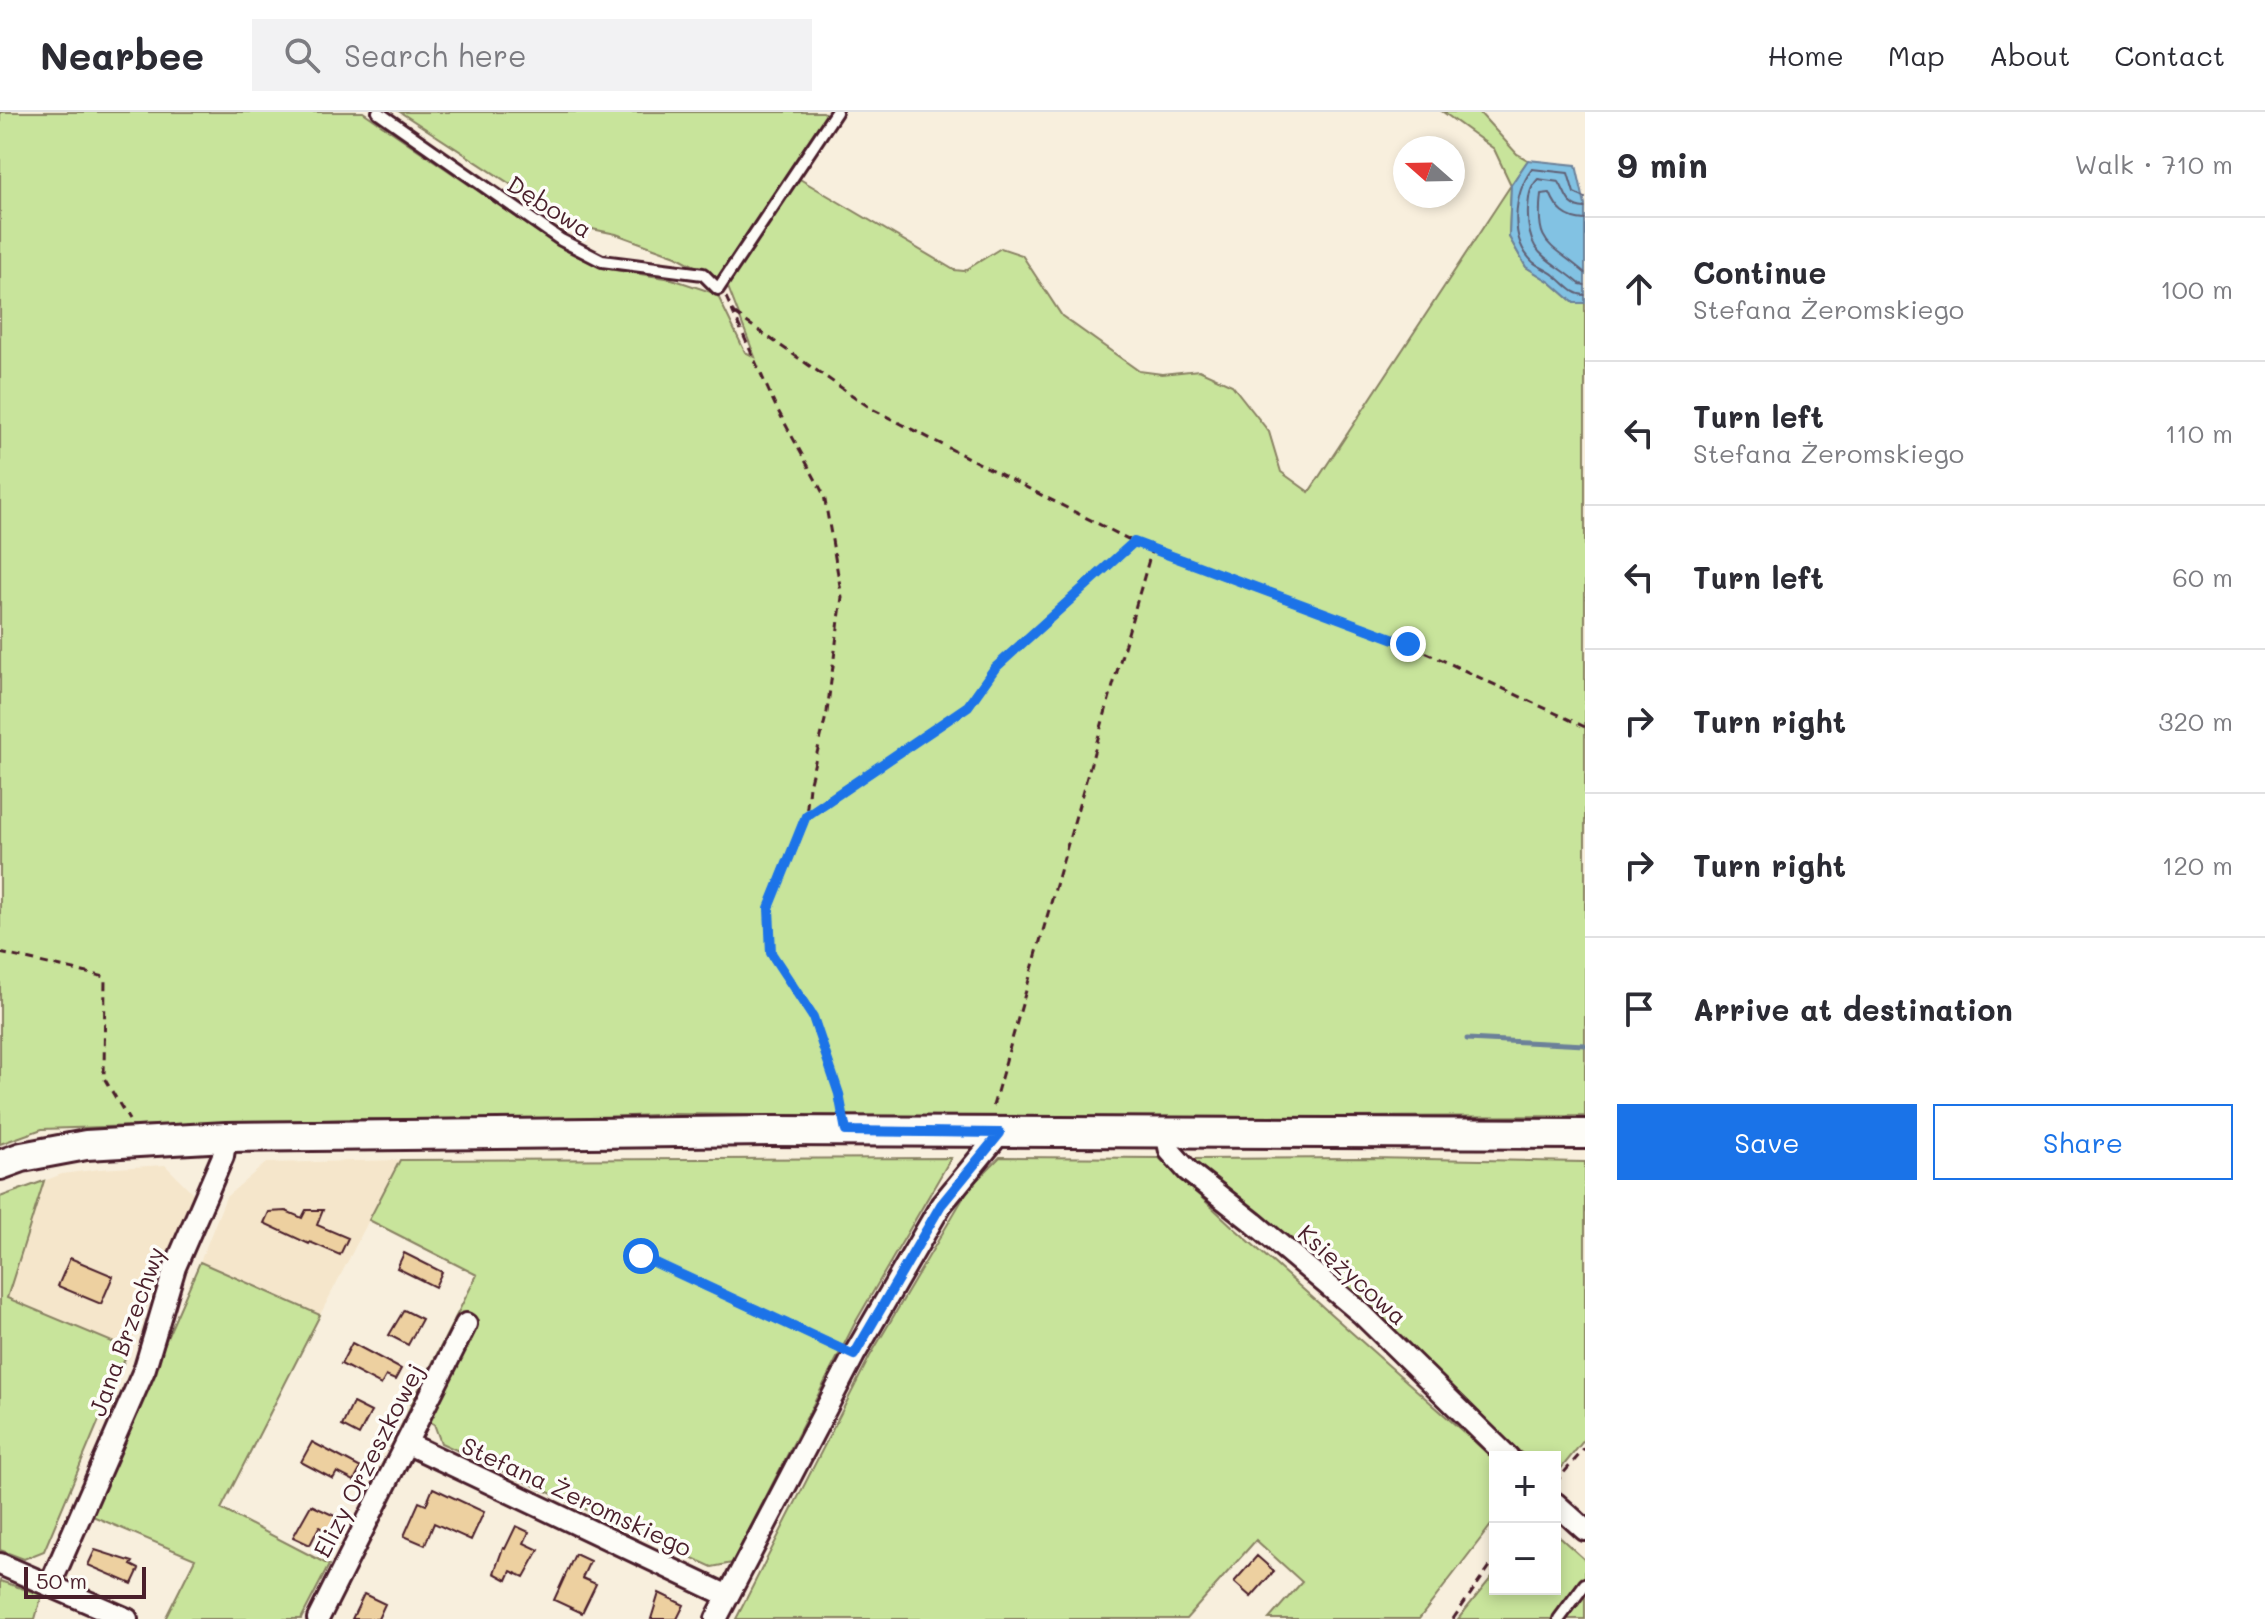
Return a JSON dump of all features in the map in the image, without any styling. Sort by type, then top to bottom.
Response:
[{"type":"street","points":[[716,1619],[854,1355],[941,1205],[997,1120]]},
{"type":"street","points":[[0,1165],[52,1150],[141,1140],[846,1131],[997,1120],[1166,1133],[1585,1134]]},
{"type":"street","name":"Księżycowa","points":[[1166,1133],[1170,1151],[1188,1171],[1361,1313],[1502,1451]]},
{"type":"street","name":"Jana Brzechwy","points":[[50,1585],[145,1368],[175,1267],[223,1156],[226,1137]]},
{"type":"street","name":"Elizy Orzeszkowej","points":[[318,1619],[466,1324]]},
{"type":"street","name":"Stefana Żeromskiego","points":[[406,1443],[726,1595]]},
{"type":"street","points":[[1561,1508],[1585,1530]]},
{"type":"street","points":[[0,1564],[127,1619]]},
{"type":"lane","name":"Dębowa","points":[[378,112],[548,231],[602,261],[703,274],[718,289]]},
{"type":"lane","points":[[718,289],[835,112]]},
{"type":"lane","points":[[1559,1619],[1585,1584]]},
{"type":"path","points":[[718,289],[728,299],[776,407],[824,495],[842,597],[827,712],[809,786],[806,816],[769,908],[771,953],[813,1017],[839,1094],[846,1131]]},
{"type":"path","points":[[735,314],[872,409],[1134,542],[1408,644],[1585,727]]},
{"type":"path","points":[[806,816],[968,706],[995,668],[1134,542]]},
{"type":"path","points":[[997,1120],[1152,549]]},
{"type":"path","points":[[0,953],[105,977],[104,1078],[141,1140]]},
{"type":"path","points":[[641,1256],[854,1355]]},
{"type":"path","points":[[1561,1476],[1585,1448]]},
{"type":"path","points":[[1453,1619],[1489,1568]]},
{"type":"shaded area","points":[[400,1160],[320,1315],[200,1262],[226,1197],[266,1163]]},
{"type":"shaded area","points":[[165,1165],[195,1195],[129,1349],[7,1298],[44,1181],[62,1174]]},
{"type":"green space","points":[[0,112],[363,112],[564,250],[602,268],[672,279],[717,294],[745,352],[755,357],[726,282],[798,178],[954,270],[964,271],[1001,248],[1022,255],[1062,316],[1139,371],[1162,374],[1199,370],[1232,385],[1269,432],[1281,472],[1309,492],[1511,185],[1509,237],[1526,267],[1574,303],[1585,303],[1585,1116],[1015,1118],[674,1114],[563,1119],[353,1119],[42,1129],[0,1144]]},
{"type":"green space","points":[[400,112],[826,114],[717,278],[676,256],[616,234],[573,225]]},
{"type":"green space","points":[[1443,112],[1479,112],[1517,154],[1528,160],[1511,185],[1494,149]]},
{"type":"green space","points":[[1000,1157],[1159,1158],[1489,1455],[1489,1528],[1419,1619],[1269,1619],[1302,1582],[1256,1540],[1186,1619],[736,1619],[870,1356],[969,1188]]},
{"type":"green space","points":[[951,1158],[855,1323],[732,1563],[712,1567],[441,1443],[434,1424],[408,1411],[477,1275],[369,1220],[400,1160]]},
{"type":"green space","points":[[1190,1159],[1585,1162],[1585,1439],[1561,1469],[1561,1451],[1519,1451]]},
{"type":"green space","points":[[44,1181],[7,1298],[129,1349],[44,1551],[24,1559],[0,1550],[0,1197]]},
{"type":"green space","points":[[200,1262],[320,1315],[221,1509],[329,1565],[301,1619],[165,1619],[195,1559],[90,1515]]},
{"type":"green space","points":[[1561,1538],[1585,1560],[1585,1619],[1458,1619],[1489,1580],[1489,1595],[1561,1595]]},
{"type":"green space","points":[[0,1581],[42,1595],[35,1619],[0,1619]]},
{"type":"water","points":[[1528,160],[1576,165],[1585,205],[1585,303],[1574,303],[1526,267],[1509,237],[1511,185]]},
{"type":"building","points":[[306,1210],[323,1210],[317,1225],[348,1238],[340,1255],[264,1223],[269,1212],[286,1211],[302,1218]]},
{"type":"building","points":[[404,1253],[442,1272],[435,1287],[397,1268]]},
{"type":"building","points":[[70,1258],[113,1276],[101,1304],[58,1286]]},
{"type":"building","points":[[404,1310],[422,1319],[408,1345],[389,1335]]},
{"type":"building","points":[[352,1343],[401,1369],[395,1380],[386,1376],[381,1385],[341,1364]]},
{"type":"building","points":[[353,1403],[371,1412],[359,1435],[342,1426]]},
{"type":"building","points":[[312,1442],[361,1468],[354,1481],[337,1472],[333,1479],[301,1462]]},
{"type":"building","points":[[433,1488],[484,1512],[471,1540],[434,1523],[425,1545],[404,1536],[419,1502],[426,1505]]},
{"type":"building","points":[[311,1505],[337,1517],[329,1533],[319,1527],[310,1545],[293,1537]]},
{"type":"building","points":[[516,1526],[529,1532],[524,1543],[539,1550],[524,1577],[511,1571],[507,1580],[494,1573],[503,1548]]},
{"type":"building","points":[[95,1550],[133,1562],[131,1565],[139,1569],[132,1584],[88,1565]]},
{"type":"building","points":[[575,1554],[590,1561],[582,1578],[596,1584],[582,1613],[554,1600]]},
{"type":"building","points":[[1257,1556],[1274,1571],[1251,1597],[1234,1582]]},
{"type":"building","points":[[659,1593],[684,1605],[677,1619],[651,1619]]},
{"type":"building","points":[[364,1594],[385,1604],[378,1619],[352,1619]]},
{"type":"waterway","points":[[1467,1039],[1585,1045]]},
{"type":"route","points":[[641,1256],[854,1355],[941,1205],[1000,1133],[846,1131],[839,1094],[813,1017],[771,953],[769,908],[806,816],[968,706],[995,668],[1134,542],[1408,644]]}]
